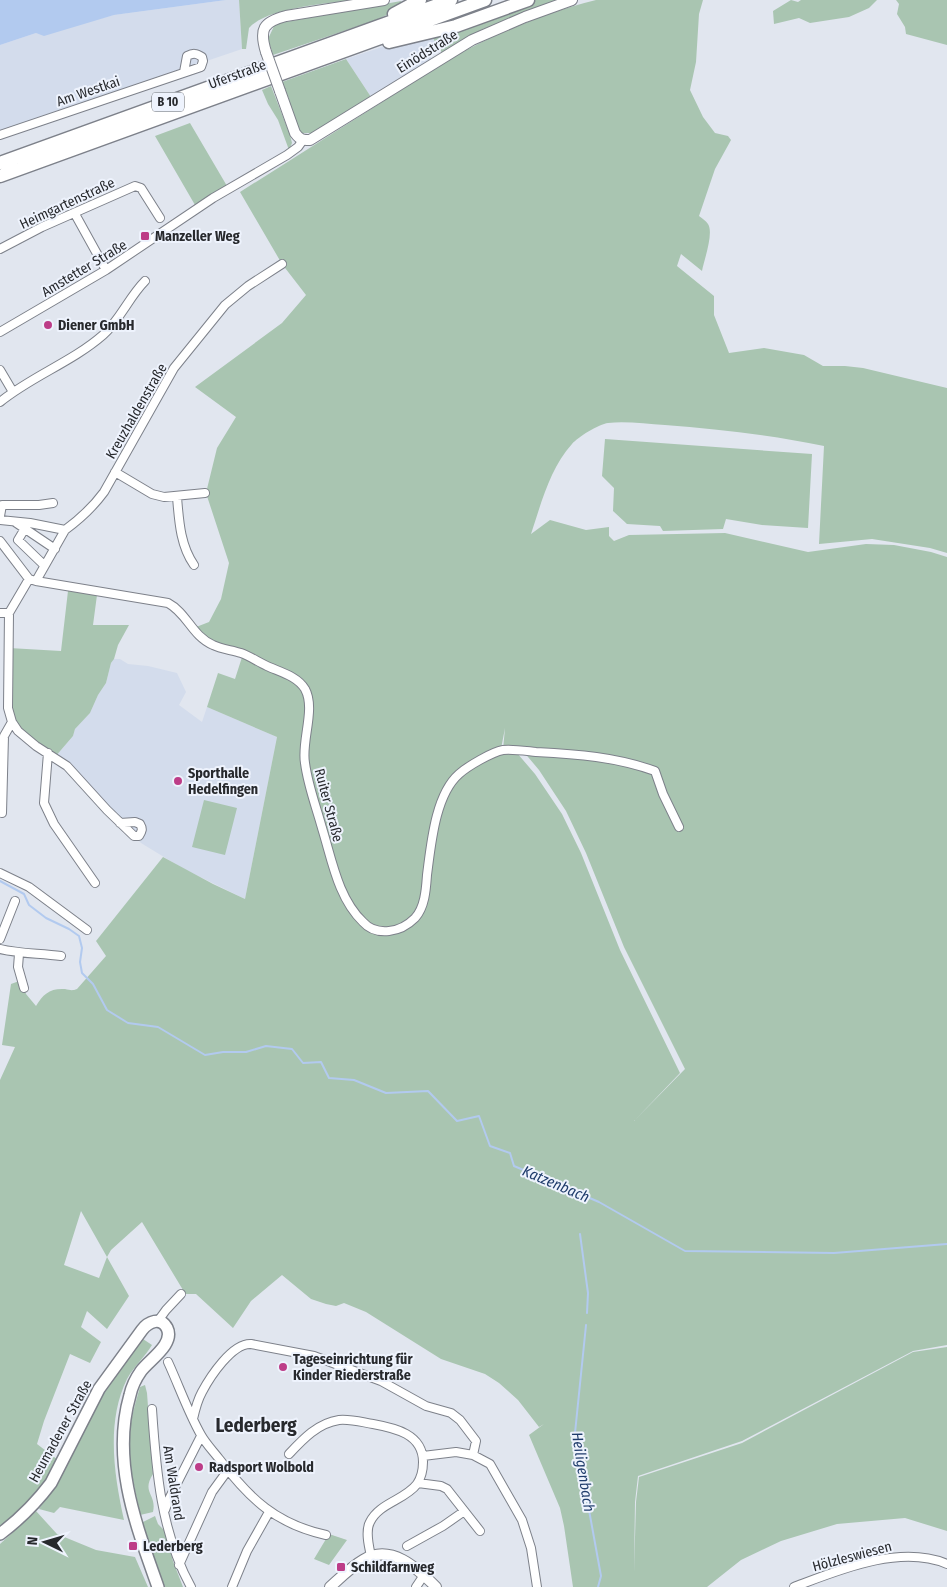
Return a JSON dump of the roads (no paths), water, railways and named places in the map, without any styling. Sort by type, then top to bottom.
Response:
[{"type":"highway","points":[[337,42],[350,30],[391,15],[420,0]]},
{"type":"highway","name":"Uferstraße","points":[[0,163],[451,0]]},
{"type":"highway","name":"Uferstraße","points":[[0,176],[485,0]]},
{"type":"highway","points":[[359,46],[375,46],[451,27],[528,0]]},
{"type":"main road","name":"Heumadener Straße","points":[[0,1534],[33,1506],[41,1496],[102,1383],[142,1330],[150,1322],[158,1321]]},
{"type":"main road","points":[[158,1321],[168,1329],[166,1344],[146,1365],[134,1382],[126,1410],[123,1445],[124,1468],[130,1505],[158,1587]]},
{"type":"street","points":[[303,140],[295,133],[266,52],[262,33],[265,26],[270,21],[286,16],[384,0]]},
{"type":"street","name":"Einödstraße","points":[[303,140],[310,140],[472,40],[525,16],[572,0]]},
{"type":"street","name":"Am Westkai","points":[[0,135],[184,72]]},
{"type":"street","name":"Amstetter Straße","points":[[0,332],[106,270],[213,198],[287,155],[298,147],[303,140]]},
{"type":"street","name":"Heimgartenstraße","points":[[0,249],[42,227],[135,186],[141,188],[160,218]]},
{"type":"street","points":[[75,214],[106,270]]},
{"type":"street","name":"Kreuzhaldenstraße","points":[[66,530],[96,504],[174,368],[200,335],[225,305],[248,286],[282,264]]},
{"type":"street","points":[[0,402],[12,392],[88,348],[110,329],[135,292],[145,281]]},
{"type":"street","points":[[0,370],[12,392]]},
{"type":"street","points":[[115,472],[152,494],[164,497],[205,493]]},
{"type":"street","points":[[176,497],[186,554],[194,565]]},
{"type":"street","points":[[53,503],[2,505],[0,518],[66,530],[55,550],[9,613],[8,708],[12,722],[25,738],[67,766],[101,805],[120,823]]},
{"type":"street","points":[[15,522],[55,550]]},
{"type":"street","points":[[24,530],[18,540],[44,566]]},
{"type":"street","points":[[0,541],[32,580]]},
{"type":"street","name":"Ruiter Straße","points":[[32,580],[168,603],[175,607],[191,629],[202,639],[214,646],[243,654],[289,675],[305,688],[309,708],[304,761],[337,881],[351,908],[363,923],[381,932],[406,926],[416,917],[424,898],[430,845],[437,817],[450,783],[462,771],[503,750],[597,756],[638,765],[655,771],[678,827]]},
{"type":"street","points":[[0,613],[9,613]]},
{"type":"street","points":[[2,813],[4,736],[12,722]]},
{"type":"street","points":[[48,753],[44,803],[54,824],[95,883]]},
{"type":"street","points":[[0,872],[29,887],[87,930]]},
{"type":"street","points":[[0,939],[15,901]]},
{"type":"street","points":[[0,949],[19,954],[34,953],[62,956]]},
{"type":"street","points":[[19,954],[18,967],[24,988]]},
{"type":"street","name":"Heumadener Straße","points":[[158,1321],[181,1294]]},
{"type":"street","points":[[193,1419],[202,1393],[225,1360],[238,1347],[251,1344],[314,1356],[338,1364],[381,1381],[426,1406],[451,1413],[460,1420],[476,1441],[473,1455]]},
{"type":"street","points":[[168,1362],[202,1436],[248,1492],[269,1512],[296,1526],[326,1535]]},
{"type":"street","name":"Am Waldrand","points":[[152,1409],[157,1476],[164,1512],[179,1565],[191,1587]]},
{"type":"street","points":[[289,1454],[316,1428],[337,1420],[353,1420],[391,1427],[408,1434],[416,1441],[423,1456],[418,1483],[407,1493],[379,1510],[370,1522],[369,1549],[371,1556]]},
{"type":"street","points":[[164,1512],[202,1436]]},
{"type":"street","points":[[423,1456],[456,1452],[473,1455],[490,1464],[522,1520],[531,1548],[537,1587]]},
{"type":"street","points":[[179,1565],[212,1492],[228,1470]]},
{"type":"street","points":[[418,1483],[440,1486],[447,1489],[480,1531]]},
{"type":"street","points":[[232,1587],[247,1551],[269,1512]]},
{"type":"street","points":[[407,1546],[464,1512]]},
{"type":"street","points":[[330,1587],[356,1565],[371,1556],[389,1554],[399,1557],[424,1575],[436,1587]]},
{"type":"street","name":"Hölzleswiesen","points":[[794,1587],[860,1564],[899,1556],[919,1556],[936,1559],[947,1564]]},
{"type":"street","points":[[416,1587],[424,1575]]},
{"type":"water","points":[[0,0],[226,0],[114,15],[44,36],[36,33],[0,45]]},
{"type":"waterway","name":"Katzenbach","points":[[0,881],[24,894],[29,905],[46,918],[79,936],[82,948],[80,962],[82,973],[93,984],[107,1010],[128,1023],[158,1027],[205,1055],[223,1052],[246,1052],[266,1046],[292,1049],[303,1063],[321,1062],[329,1078],[354,1080],[386,1093],[428,1091],[457,1121],[479,1116],[490,1146],[510,1153],[514,1166],[599,1202],[685,1251],[834,1253],[947,1244]]},
{"type":"waterway","name":"Heiligenbach","points":[[580,1234],[588,1293],[587,1313]]},
{"type":"waterway","name":"Heiligenbach","points":[[586,1325],[575,1433],[601,1576],[598,1587]]},
{"type":"place","name":"Manzeller Weg","points":[[145,236]]},
{"type":"place","name":"Diener GmbH","points":[[48,325]]},
{"type":"place","name":"Sporthalle Hedelfingen","points":[[178,781]]},
{"type":"place","name":"Tageseinrichtung für Kinder Riederstraße","points":[[283,1367]]},
{"type":"place","name":"Radsport Wolbold","points":[[199,1467]]},
{"type":"place","name":"Lederberg","points":[[133,1546]]},
{"type":"place","name":"Schildfarnweg","points":[[341,1567]]},
{"type":"district","name":"Lederberg","points":[[256,1425]]}]
